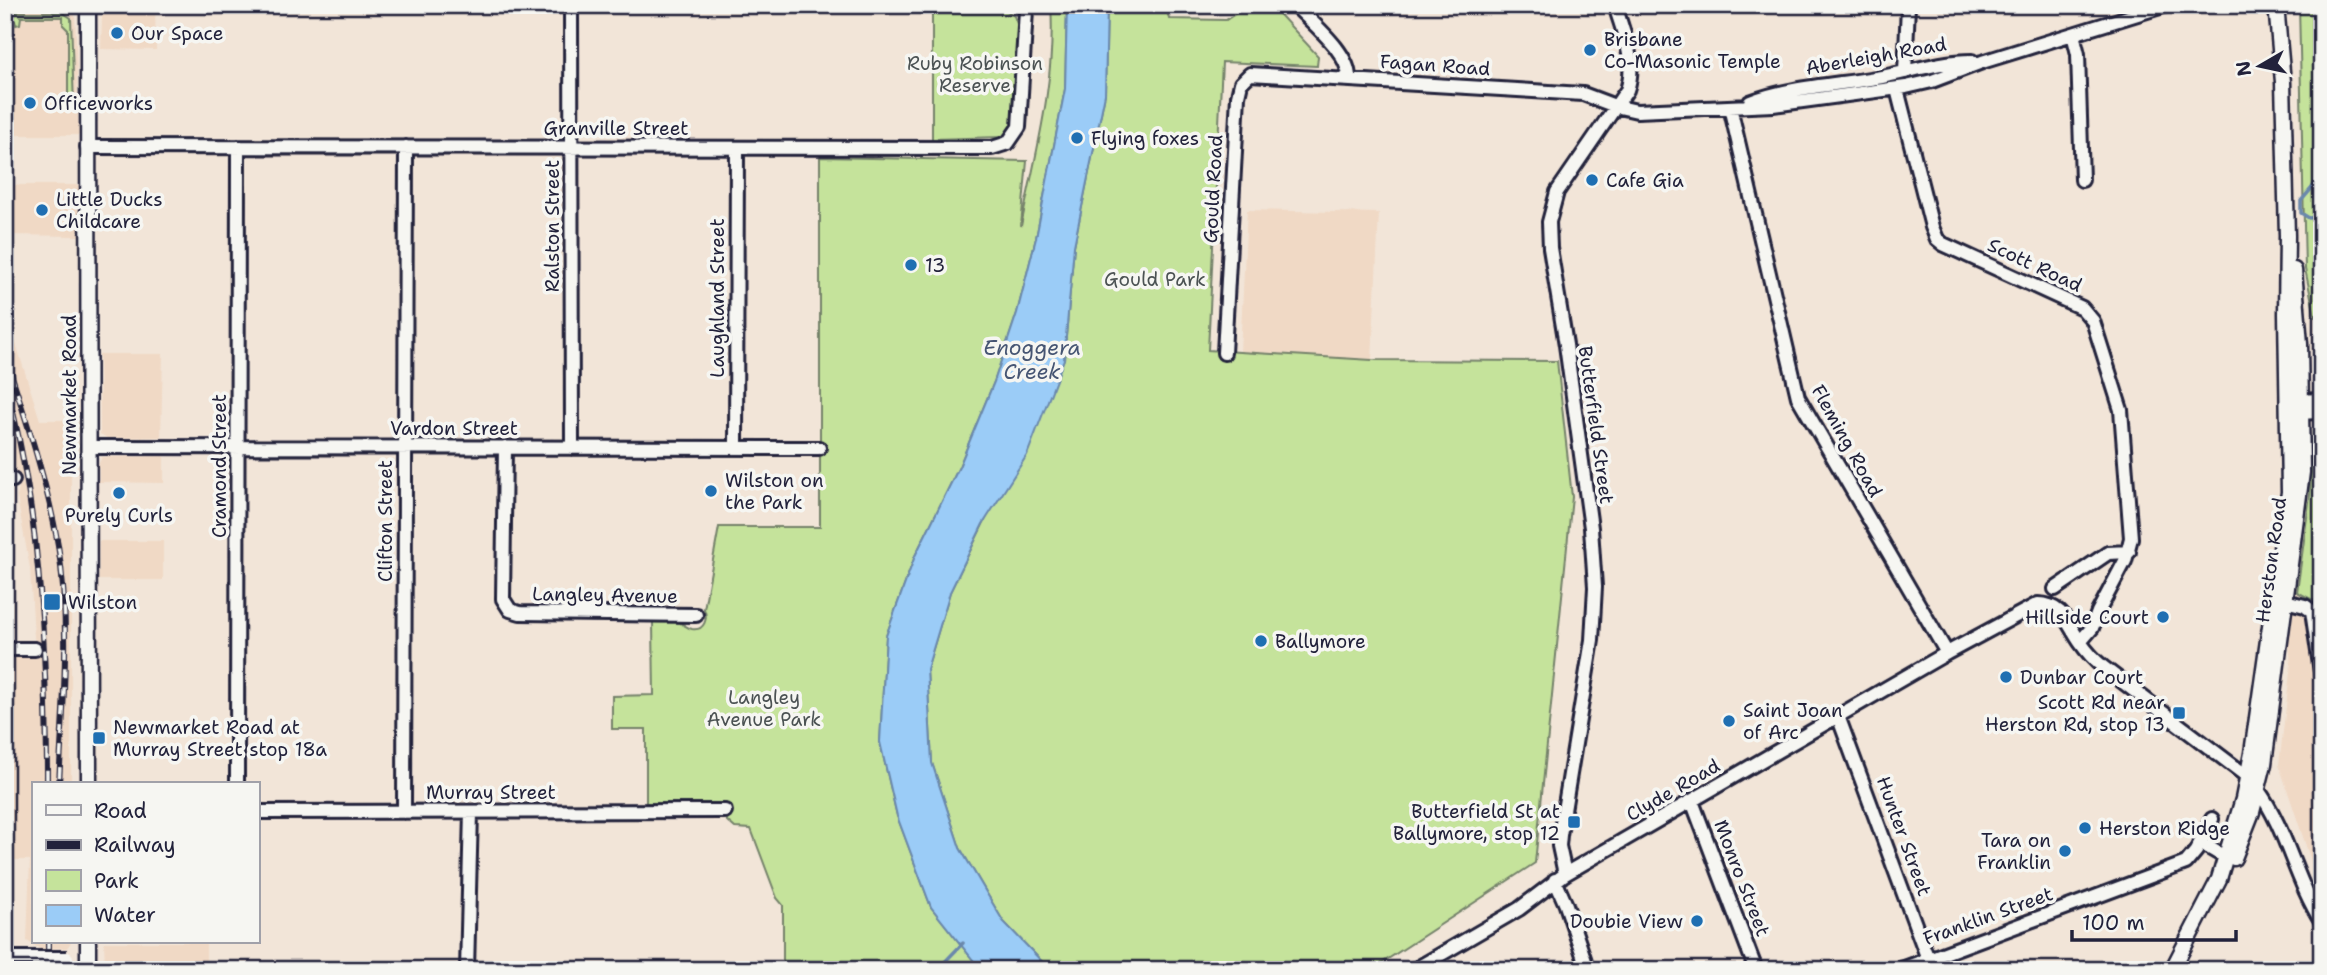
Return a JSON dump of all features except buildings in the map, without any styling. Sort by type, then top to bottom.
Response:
[{"type":"main road","name":"Newmarket Road","points":[[88,5],[89,782]]},
{"type":"main road","name":"Herston Road","points":[[2219,879],[2238,849],[2264,764],[2302,472],[2295,407],[2283,82],[2276,5]]},
{"type":"main road","name":"Herston Road","points":[[2283,82],[2287,5]]},
{"type":"main road","name":"Herston Road","points":[[2172,970],[2219,879],[2248,777],[2289,492],[2295,407]]},
{"type":"main road","points":[[2265,664],[2272,650],[2277,619],[2285,601]]},
{"type":"main road","points":[[2248,777],[2258,790]]},
{"type":"main road","points":[[88,944],[88,964]]},
{"type":"street","name":"Ralston Street","points":[[571,5],[572,447]]},
{"type":"street","points":[[1295,5],[1344,57],[1350,70],[1349,79]]},
{"type":"street","name":"Butterfield Street","points":[[1571,925],[1560,877],[1559,846],[1592,640],[1595,587],[1591,528],[1550,248],[1549,222],[1558,192],[1627,90],[1631,70],[1615,5]]},
{"type":"street","name":"Aberleigh Road","points":[[1615,106],[1637,111],[1773,105],[1897,89],[1932,81],[1982,62],[2167,5]]},
{"type":"street","points":[[1905,72],[1908,6]]},
{"type":"street","name":"Granville Street","points":[[87,147],[992,148],[1008,143],[1016,134],[1021,113],[1024,8]]},
{"type":"street","points":[[2073,34],[2077,54],[2082,180]]},
{"type":"street","name":"Aberleigh Road","points":[[1733,107],[1773,93],[1959,62],[1982,62]]},
{"type":"street","name":"Fagan Road","points":[[1250,75],[1583,94],[1615,106]]},
{"type":"street","name":"Gould Road","points":[[1224,353],[1238,96],[1241,83],[1250,75]]},
{"type":"street","name":"Scott Road","points":[[1897,89],[1937,239],[2082,308],[2093,321],[2122,410],[2131,538],[2129,552],[2092,628],[2080,642]]},
{"type":"street","name":"Fleming Road","points":[[1733,107],[1798,397],[1947,653]]},
{"type":"street","name":"Cramond Street","points":[[237,782],[238,147]]},
{"type":"street","name":"Clifton Street","points":[[404,811],[405,147]]},
{"type":"street","name":"Laughland Street","points":[[736,448],[737,148]]},
{"type":"street","points":[[2295,407],[2322,400]]},
{"type":"street","points":[[2295,407],[2322,412]]},
{"type":"street","name":"Vardon Street","points":[[88,447],[819,448]]},
{"type":"street","name":"Langley Avenue","points":[[505,447],[503,599],[510,610],[520,613],[696,615]]},
{"type":"street","points":[[2055,589],[2108,553],[2129,552]]},
{"type":"street","points":[[2285,601],[2306,606],[2312,613],[2322,679]]},
{"type":"street","name":"Clyde Road","points":[[1414,970],[1519,909],[1560,877],[2033,605],[2051,606],[2067,621]]},
{"type":"street","points":[[2067,621],[2088,621],[2098,612]]},
{"type":"street","points":[[2067,621],[2080,642],[2103,667],[2248,777]]},
{"type":"street","points":[[5,649],[35,649]]},
{"type":"street","name":"Hunter Street","points":[[1838,716],[1930,964]]},
{"type":"street","points":[[2258,790],[2275,815],[2299,881],[2322,922]]},
{"type":"street","name":"Monro Street","points":[[1692,801],[1756,970]]},
{"type":"street","name":"Murray Street","points":[[259,812],[724,811]]},
{"type":"street","points":[[467,970],[471,812]]},
{"type":"street","name":"Franklin Street","points":[[1899,970],[1930,964],[2186,863],[2201,843],[2212,819]]},
{"type":"street","points":[[2201,843],[2218,853]]},
{"type":"street","points":[[1542,890],[1558,904],[1571,925],[1588,970]]},
{"type":"street","points":[[5,958],[67,958],[88,964]]},
{"type":"shaded area","points":[[155,7],[156,50],[101,49],[102,16],[108,9]]},
{"type":"shaded area","points":[[5,8],[67,8],[75,15],[79,135],[5,135]]},
{"type":"shaded area","name":"Little Ducks Childcare","points":[[5,185],[79,185],[79,236],[5,235]]},
{"type":"shaded area","points":[[1247,210],[1379,213],[1372,360],[1240,352]]},
{"type":"shaded area","points":[[5,309],[40,420],[71,420],[71,782],[32,782],[32,944],[70,944],[67,948],[40,949],[27,941],[30,860],[6,860],[6,658],[38,658],[34,637],[30,568],[17,497],[19,489],[5,432]]},
{"type":"shaded area","points":[[99,354],[163,354],[161,437],[107,438],[100,434]]},
{"type":"shaded area","points":[[2322,424],[2322,883],[2314,870],[2279,765],[2291,664],[2289,642],[2310,495],[2313,430]]},
{"type":"shaded area","points":[[164,456],[164,483],[99,482],[99,463],[102,457]]},
{"type":"shaded area","points":[[99,541],[163,541],[163,580],[99,580]]},
{"type":"shaded area","points":[[104,944],[206,944],[206,967],[105,968]]},
{"type":"green space","name":"Langley Avenue Park","points":[[1051,5],[1067,5],[1065,89],[1036,238],[1017,313],[994,382],[959,467],[915,556],[886,636],[880,742],[897,816],[931,907],[981,970],[783,970],[783,905],[777,898],[751,829],[735,828],[727,821],[726,803],[646,803],[646,729],[612,729],[612,696],[654,695],[653,622],[677,622],[692,629],[703,626],[719,527],[820,527],[820,157],[1027,161],[1021,226],[1048,89]]},
{"type":"green space","name":"Ballymore","points":[[1107,5],[1166,5],[1169,19],[1226,20],[1248,5],[1271,5],[1318,56],[1317,66],[1222,62],[1208,350],[1372,360],[1557,361],[1572,497],[1535,863],[1371,970],[1050,970],[1003,921],[960,848],[932,763],[927,669],[950,592],[1064,359],[1074,246],[1105,94]]},
{"type":"green space","points":[[2299,5],[2322,5],[2322,316],[2315,316],[2305,269]]},
{"type":"green space","name":"Ruby Robinson Reserve","points":[[932,7],[1003,8],[1014,16],[1019,29],[1013,125],[1002,137],[932,139]]},
{"type":"green space","points":[[5,12],[62,12],[71,18],[74,106],[70,107],[68,104],[68,30],[63,25],[63,17],[21,17],[20,24],[16,25],[15,21],[5,21]]},
{"type":"green space","points":[[2322,424],[2322,595],[2315,601],[2297,592],[2310,495],[2313,430]]},
{"type":"water","name":"Enoggera Creek","points":[[1067,5],[1107,5],[1105,94],[1074,246],[1064,359],[1027,455],[983,524],[950,592],[927,669],[932,763],[960,848],[1003,921],[1050,970],[981,970],[931,907],[897,816],[880,742],[886,636],[915,556],[959,467],[994,382],[1017,313],[1036,238],[1065,89]]},
{"type":"waterway","points":[[2322,170],[2301,201],[2301,213],[2309,218],[2318,217],[2322,212]]},
{"type":"waterway","points":[[937,970],[963,943]]},
{"type":"railway","points":[[5,355],[48,497],[62,575],[65,664],[59,782]]},
{"type":"railway","points":[[13,412],[36,550],[44,644],[47,782]]},
{"type":"railway","points":[[48,944],[48,970]]},
{"type":"place","name":"Our Space","points":[[117,33]]},
{"type":"place","name":"Brisbane Co-Masonic Temple","points":[[1590,50]]},
{"type":"place","name":"Officeworks","points":[[30,103]]},
{"type":"place","name":"Flying foxes","points":[[1077,138]]},
{"type":"place","name":"Cafe Gia","points":[[1592,180]]},
{"type":"place","name":"Little Ducks Childcare","points":[[42,210]]},
{"type":"place","name":"13","points":[[911,265]]},
{"type":"place","name":"Wilston on the Park","points":[[711,491]]},
{"type":"place","name":"Purely Curls","points":[[119,493]]},
{"type":"place","name":"Wilston","points":[[52,602]]},
{"type":"place","name":"Hillside Court","points":[[2163,617]]},
{"type":"place","name":"Ballymore","points":[[1261,641]]},
{"type":"place","name":"Dunbar Court","points":[[2006,677]]},
{"type":"place","name":"Scott Rd near Herston Rd, stop 13","points":[[2179,713]]},
{"type":"place","name":"Saint Joan of Arc","points":[[1729,721]]},
{"type":"place","name":"Newmarket Road at Murray Street stop 18a","points":[[99,738]]},
{"type":"place","name":"Butterfield St at Ballymore, stop 12","points":[[1574,822]]},
{"type":"place","name":"Herston Ridge","points":[[2085,828]]},
{"type":"place","name":"Tara on Franklin","points":[[2065,851]]},
{"type":"place","name":"Doubie View","points":[[1697,921]]},
{"type":"park label","name":"Gould Park","points":[[1155,279]]}]
